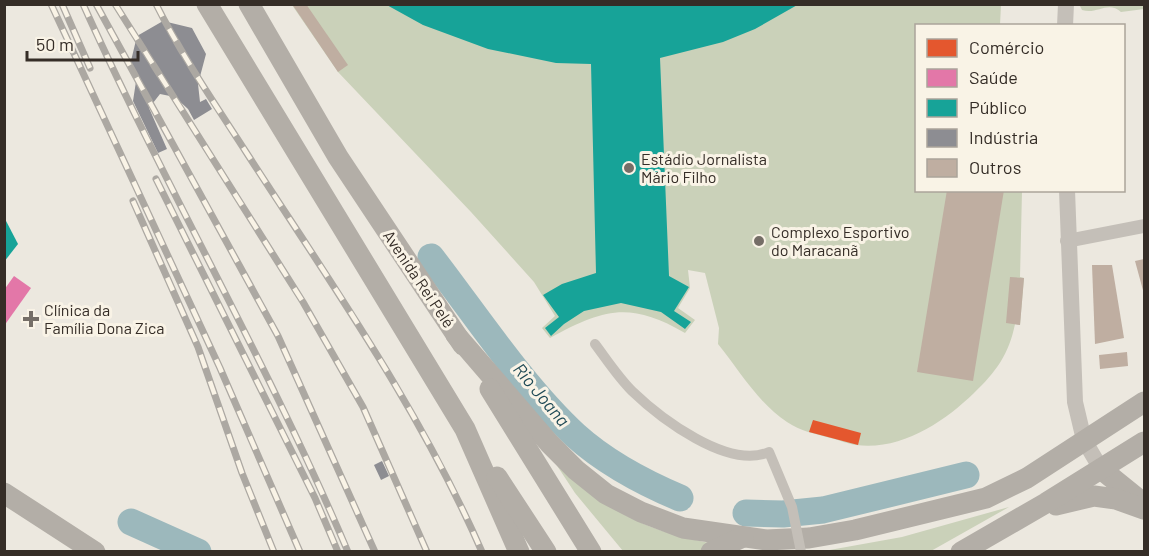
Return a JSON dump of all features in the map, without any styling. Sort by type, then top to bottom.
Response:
[{"type":"main road","points":[[207,4],[465,429],[546,552]]},
{"type":"main road","name":"Avenida Rei Pelé","points":[[249,4],[327,140],[456,335],[591,552]]},
{"type":"main road","points":[[283,130],[327,140]]},
{"type":"main road","points":[[456,335],[549,443],[606,494],[641,512],[683,528],[766,540],[809,538],[961,506],[1006,489],[1144,402]]},
{"type":"main road","points":[[465,429],[519,552]]},
{"type":"main road","points":[[961,552],[1144,442]]},
{"type":"main road","points":[[1101,469],[1144,504]]},
{"type":"main road","points":[[4,493],[85,549]]},
{"type":"main road","points":[[1046,503],[1057,505],[1094,496],[1116,499],[1144,509]]},
{"type":"main road","points":[[711,552],[744,537]]},
{"type":"street","points":[[1065,24],[1066,4]]},
{"type":"street","points":[[1067,192],[1073,383],[1084,440],[1101,469]]},
{"type":"street","points":[[1067,241],[1144,226]]},
{"type":"street","points":[[595,344],[632,390],[678,427],[735,454],[750,457],[769,452],[792,507],[801,552]]},
{"type":"green space","points":[[1079,4],[1144,5],[1144,9],[1121,12],[1107,7],[1087,11],[1082,10]]},
{"type":"green space","name":"Complexo Esportivo do Maracanã","points":[[292,5],[1001,5],[1000,24],[915,24],[915,192],[1022,192],[1020,277],[1024,278],[1020,325],[1015,324],[1009,344],[995,370],[962,404],[921,432],[905,439],[873,446],[853,444],[803,430],[787,422],[767,406],[718,344],[719,328],[705,273],[688,270],[690,288],[678,308],[695,320],[685,333],[648,316],[617,313],[586,320],[550,338],[542,328],[555,316],[534,282],[338,72]]},
{"type":"green space","points":[[556,464],[593,494],[627,516],[663,531],[710,543],[701,551],[623,551],[575,493]]},
{"type":"green space","points":[[1009,507],[931,551],[824,551],[902,537]]},
{"type":"building: Comércio","points":[[813,420],[861,433],[858,445],[809,432]]},
{"type":"building: Saúde","points":[[14,276],[31,288],[4,326],[4,290]]},
{"type":"building: Público","name":"Estádio Jornalista Mário Filho","points":[[385,4],[799,4],[755,29],[723,42],[660,58],[669,276],[689,287],[674,311],[691,322],[685,329],[661,312],[621,303],[584,311],[551,336],[545,328],[559,317],[543,295],[562,284],[596,273],[591,64],[556,63],[488,49],[423,25]]},
{"type":"building: Público","points":[[4,217],[18,244],[4,262]]},
{"type":"building: Indústria","points":[[163,21],[192,28],[206,54],[198,84],[200,102],[206,99],[212,109],[194,120],[188,109],[175,97],[160,94],[149,108],[167,149],[158,153],[133,101],[137,75],[130,65],[137,36]]},
{"type":"building: Indústria","points":[[382,461],[389,476],[381,480],[374,465]]},
{"type":"building: Outros","points":[[292,4],[306,4],[348,65],[338,72]]},
{"type":"building: Outros","points":[[947,192],[1004,192],[973,381],[917,372]]},
{"type":"building: Outros","points":[[1144,259],[1144,294],[1135,261]]},
{"type":"building: Outros","points":[[1092,265],[1112,265],[1124,338],[1095,344]]},
{"type":"building: Outros","points":[[1010,277],[1024,278],[1020,325],[1006,323]]},
{"type":"building: Outros","points":[[1127,352],[1128,366],[1100,369],[1099,355]]},
{"type":"waterway","name":"Rio Joana","points":[[431,257],[518,373],[575,435],[625,471],[680,498]]},
{"type":"waterway","name":"Rio Joana","points":[[746,513],[783,514],[823,510],[966,475]]},
{"type":"waterway","points":[[131,522],[198,552]]},
{"type":"railway","points":[[51,4],[220,368],[300,552]]},
{"type":"railway","points":[[62,4],[90,68]]},
{"type":"railway","points":[[83,4],[148,141],[285,414],[348,552]]},
{"type":"railway","points":[[96,4],[278,336],[375,552]]},
{"type":"railway","points":[[115,4],[303,302],[363,407],[427,552]]},
{"type":"railway","points":[[156,4],[199,80],[341,298],[402,397],[458,499],[482,552]]},
{"type":"railway","points":[[156,179],[315,498],[338,552]]},
{"type":"railway","points":[[133,201],[198,347],[242,473],[274,552]]},
{"type":"place","name":"Estádio Jornalista Mário Filho","points":[[629,168]]},
{"type":"place","name":"Complexo Esportivo do Maracanã","points":[[759,241]]},
{"type":"place","name":"Clínica da Família Dona Zica","points":[[31,319]]}]
